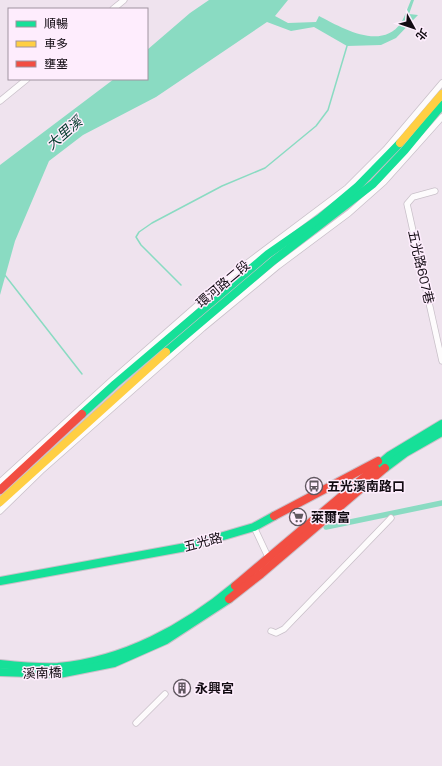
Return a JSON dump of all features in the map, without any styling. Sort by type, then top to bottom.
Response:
[{"type":"street","points":[[114,8],[124,0]]},
{"type":"street","points":[[0,101],[26,80]]},
{"type":"street","name":"環河路二段","points":[[0,482],[186,315],[347,188],[386,149],[442,83]]},
{"type":"street","name":"環河路二段","points":[[294,231],[331,210],[371,174],[442,94]]},
{"type":"street","name":"環河路二段","points":[[0,502],[122,390],[373,184],[405,150],[442,105]]},
{"type":"street","name":"環河路二段","points":[[303,243],[349,213],[384,182],[442,117]]},
{"type":"street","name":"五光路607巷","points":[[434,190],[413,197],[407,204],[442,361]]},
{"type":"street","points":[[294,231],[303,243]]},
{"type":"street","points":[[266,252],[276,264]]},
{"type":"street","name":"環河路二段","points":[[0,490],[115,384],[266,252]]},
{"type":"street","name":"環河路二段","points":[[0,511],[41,471],[276,264]]},
{"type":"street","name":"五光路","points":[[80,668],[160,638],[209,608],[392,458],[442,424]]},
{"type":"street","name":"五光路","points":[[0,581],[186,547],[254,527],[442,432]]},
{"type":"street","name":"五光路","points":[[80,668],[138,654],[163,643],[211,614],[392,458]]},
{"type":"street","points":[[271,631],[276,633],[284,629],[391,518]]},
{"type":"street","points":[[254,527],[270,558],[267,567]]},
{"type":"street","name":"溪南橋","points":[[0,664],[37,668],[80,668]]},
{"type":"street","name":"溪南橋","points":[[0,672],[42,675],[80,668]]},
{"type":"street","points":[[136,723],[165,694]]},
{"type":"water","name":"大里溪","points":[[209,0],[288,0],[275,16],[288,23],[316,22],[319,16],[350,31],[372,36],[383,35],[393,31],[401,23],[411,0],[414,0],[409,14],[418,15],[396,38],[381,45],[347,46],[314,27],[291,31],[267,22],[156,97],[83,135],[49,161],[15,241],[0,295],[0,165],[113,80],[148,80],[148,49],[190,13]]},
{"type":"waterway","points":[[181,285],[141,245],[136,237],[139,232],[152,223],[222,186],[265,168],[316,126],[328,110],[347,46]]},
{"type":"waterway","points":[[4,274],[82,374]]},
{"type":"waterway","points":[[326,527],[442,503]]},
{"type":"traffic: fast","points":[[166,352],[273,261],[373,184],[405,150],[442,105]]},
{"type":"traffic: fast","points":[[82,414],[115,384],[268,254],[320,218],[358,186],[400,143]]},
{"type":"traffic: fast","points":[[375,468],[389,456],[442,424]]},
{"type":"traffic: fast","points":[[385,468],[405,453],[442,432]]},
{"type":"traffic: fast","points":[[0,581],[186,547],[254,527],[274,516]]},
{"type":"traffic: fast","points":[[0,664],[58,667],[83,664],[106,658],[130,650],[174,629],[196,616],[235,586]]},
{"type":"traffic: fast","points":[[0,672],[59,674],[114,663],[166,640],[229,599]]},
{"type":"traffic: slow","points":[[400,143],[442,94]]},
{"type":"traffic: slow","points":[[0,502],[166,352]]},
{"type":"traffic: jam","points":[[0,490],[82,414]]},
{"type":"traffic: jam","points":[[274,516],[378,461]]},
{"type":"traffic: jam","points":[[235,586],[375,468]]},
{"type":"traffic: jam","points":[[229,599],[261,574],[385,468]]},
{"type":"place","name":"五光溪南路口","points":[[314,486]]},
{"type":"place","name":"萊爾富","points":[[298,517]]},
{"type":"place","name":"永興宮","points":[[182,688]]}]
